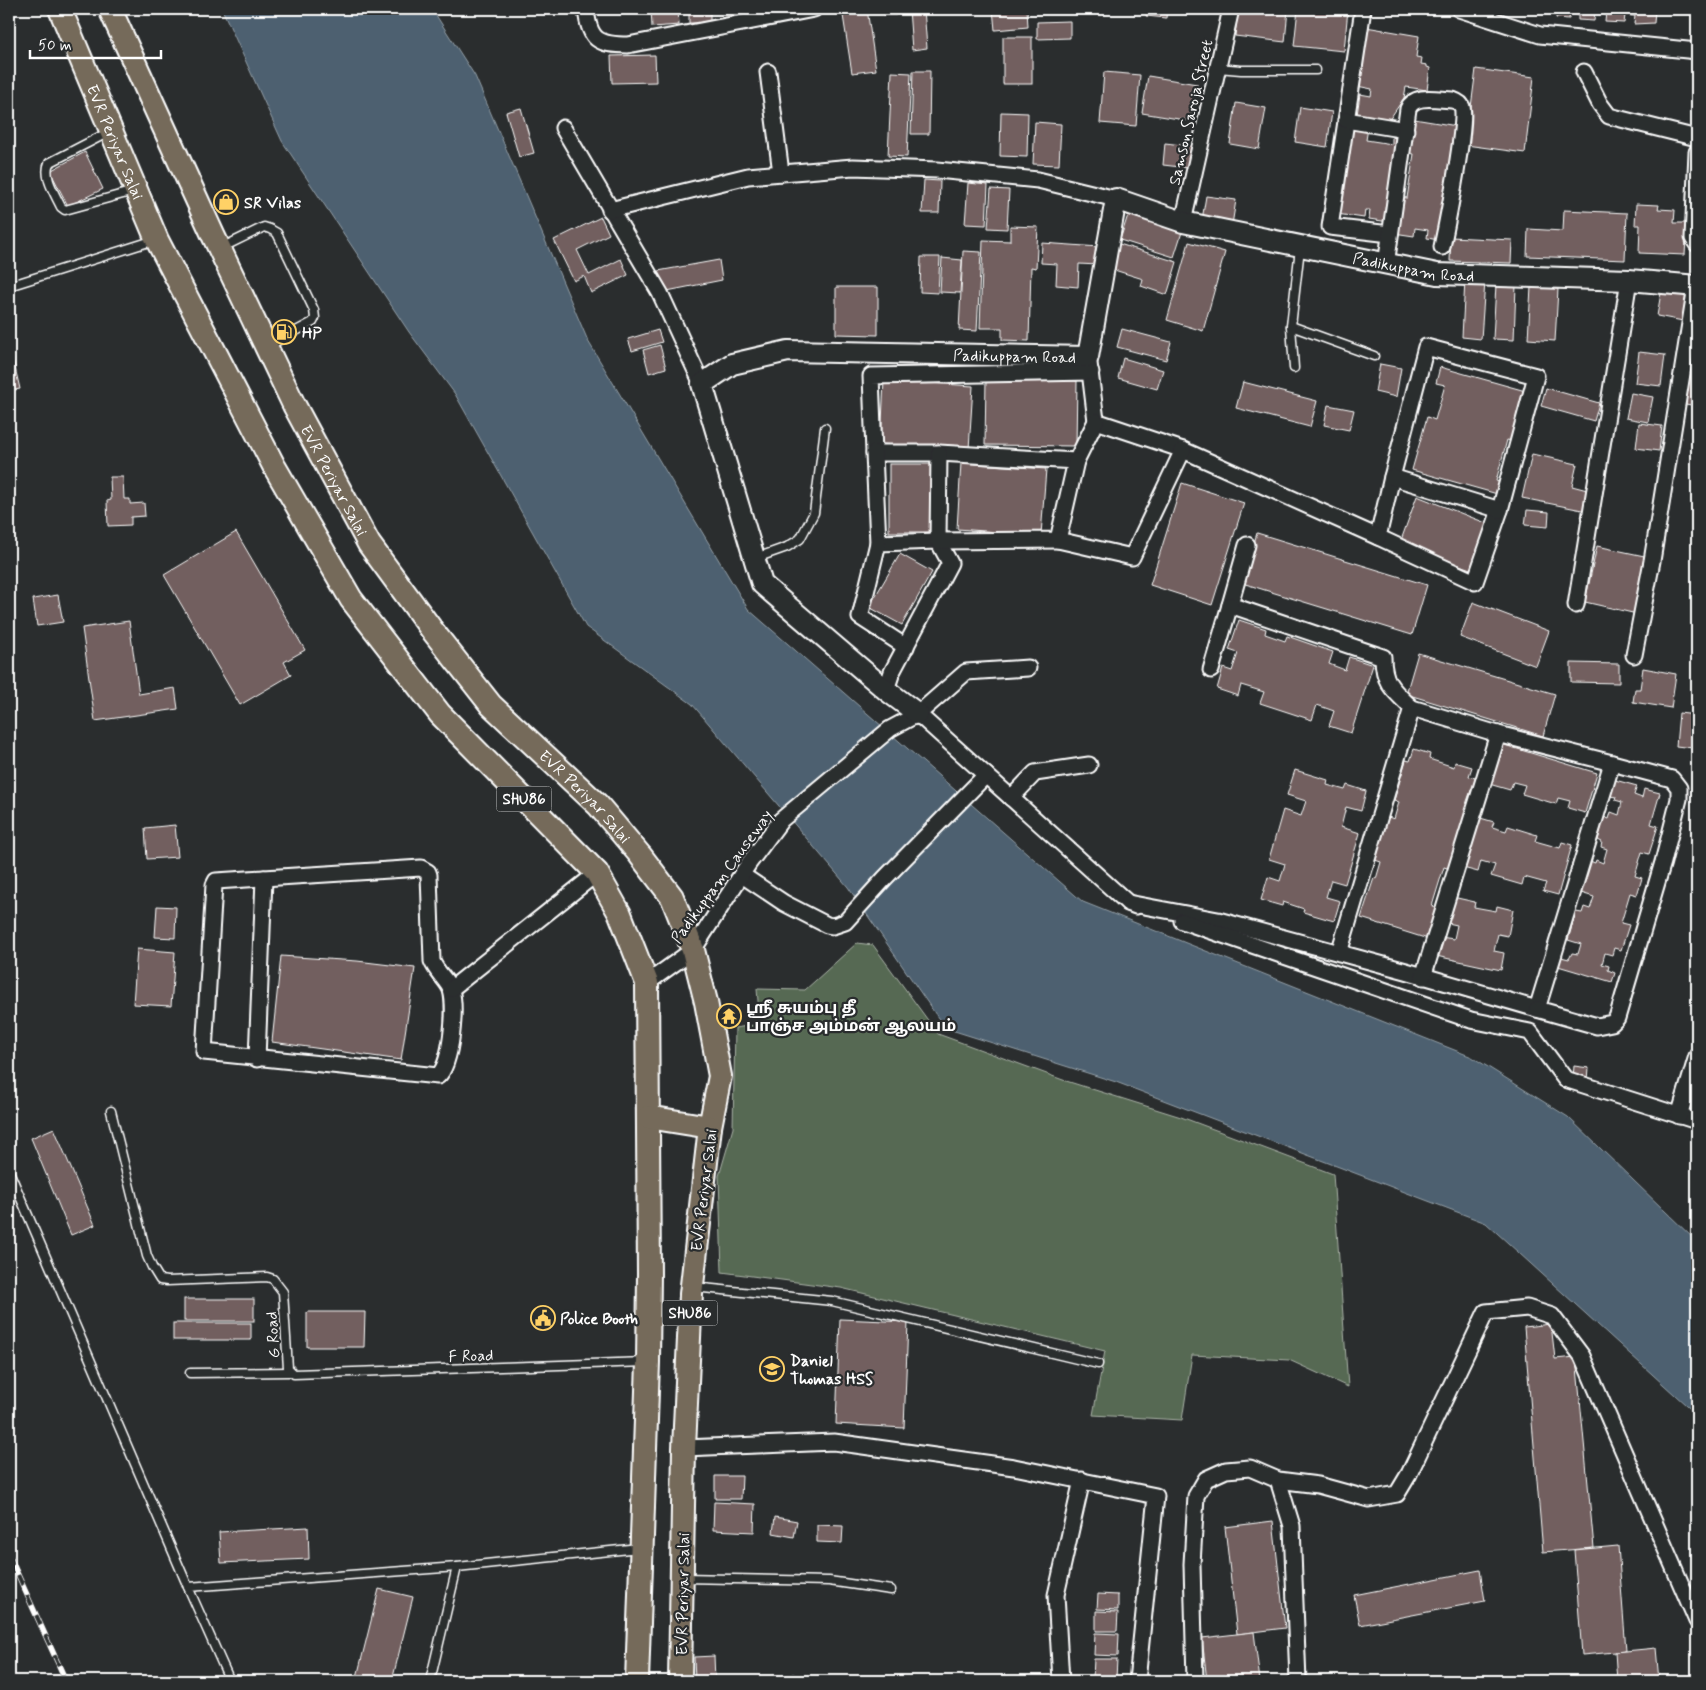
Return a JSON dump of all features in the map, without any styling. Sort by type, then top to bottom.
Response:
[{"type":"main road","name":"EVR Periyar Salai","points":[[60,9],[156,240],[274,466],[351,600],[440,714],[597,873],[620,914],[647,983],[650,1274],[637,1681]]},
{"type":"main road","name":"EVR Periyar Salai","points":[[110,9],[219,249],[294,405],[369,544],[432,630],[491,705],[598,805],[640,855],[672,897],[693,950],[706,1002],[720,1076],[710,1127],[692,1287],[684,1448],[680,1681]]},
{"type":"main road","points":[[648,1117],[710,1127]]},
{"type":"street","points":[[586,9],[589,28],[594,36],[602,42],[611,45],[628,45],[814,9]]},
{"type":"street","name":"Samson Saroja Street","points":[[1183,222],[1231,9]]},
{"type":"street","points":[[1363,9],[1330,227],[1390,234]]},
{"type":"street","points":[[1459,9],[1540,35],[1697,51]]},
{"type":"street","points":[[768,72],[781,173]]},
{"type":"street","points":[[1584,72],[1600,104],[1609,116],[1697,138]]},
{"type":"street","points":[[1386,265],[1408,109],[1418,99],[1453,100],[1462,106],[1462,135],[1442,248]]},
{"type":"street","points":[[1346,120],[1406,130]]},
{"type":"street","points":[[562,128],[660,294],[702,384],[762,584],[886,690],[918,714],[1128,903],[1472,1020],[1530,1032],[1565,1079],[1697,1121]]},
{"type":"street","points":[[1697,152],[1694,238],[1697,244]]},
{"type":"street","points":[[610,210],[748,176],[853,167],[936,170],[1038,180],[1116,199]]},
{"type":"street","name":"Padikuppam Road","points":[[702,384],[732,364],[788,351],[1090,365],[1116,199],[1183,222],[1437,274],[1629,280],[1697,286]]},
{"type":"street","points":[[1576,605],[1629,280]]},
{"type":"street","points":[[1634,655],[1652,561],[1697,286]]},
{"type":"street","points":[[1096,421],[1183,450],[1475,582],[1500,510],[1536,376],[1426,347],[1378,537]]},
{"type":"street","points":[[906,647],[860,617],[878,543],[872,376],[1090,365],[1096,421],[1076,461],[1058,540]]},
{"type":"street","points":[[878,543],[1058,540],[1132,557],[1183,450]]},
{"type":"street","points":[[874,453],[939,453],[1076,461]]},
{"type":"street","points":[[886,690],[888,680],[950,563],[938,541],[939,453]]},
{"type":"street","points":[[1392,477],[1500,510]]},
{"type":"street","points":[[1211,670],[1247,545]]},
{"type":"street","points":[[1128,903],[1218,920],[1597,1026],[1612,1023],[1617,1018],[1679,799],[1679,788],[1672,779],[1498,734],[1412,708],[1385,679],[1383,657],[1230,605]]},
{"type":"street","points":[[918,714],[966,672],[1028,668]]},
{"type":"street","points":[[1339,953],[1412,708]]},
{"type":"street","name":"Padikuppam Causeway","points":[[647,983],[693,950],[781,820],[890,729],[918,714]]},
{"type":"street","points":[[1423,977],[1498,734]]},
{"type":"street","points":[[1536,1009],[1612,763]]},
{"type":"street","points":[[1011,798],[1034,773],[1089,765]]},
{"type":"street","points":[[742,875],[784,903],[827,925],[833,926],[845,922],[885,878],[986,775]]},
{"type":"street","points":[[425,869],[429,875],[432,961],[435,970],[450,989],[452,1033],[443,1069],[438,1076],[207,1054],[203,1050],[214,883],[218,881],[425,869]]},
{"type":"street","points":[[450,989],[597,873]]},
{"type":"street","points":[[257,1059],[264,878]]},
{"type":"street","points":[[1679,1116],[1697,1056]]},
{"type":"street","points":[[1196,1681],[1192,1564],[1196,1496],[1206,1479],[1226,1470],[1250,1468],[1278,1480],[1318,1485],[1369,1499],[1397,1494],[1409,1474],[1486,1312],[1528,1308],[1552,1316],[1582,1356],[1697,1621]]},
{"type":"street","points":[[684,1448],[834,1442],[1014,1467],[1156,1496],[1137,1681]]},
{"type":"street","points":[[1061,1681],[1056,1596],[1082,1480]]},
{"type":"street","points":[[1278,1480],[1292,1526],[1298,1681]]},
{"type":"lane","points":[[1218,68],[1241,70],[1316,70]]},
{"type":"lane","points":[[111,131],[49,163],[46,169],[61,207],[65,210],[136,190]]},
{"type":"lane","points":[[219,249],[264,228],[277,233],[281,241],[314,310],[315,318],[313,322],[266,347]]},
{"type":"lane","points":[[9,286],[156,240]]},
{"type":"lane","points":[[1294,368],[1291,326],[1300,247]]},
{"type":"lane","points":[[1291,326],[1374,356]]},
{"type":"lane","points":[[754,559],[787,547],[800,539],[814,513],[825,428]]},
{"type":"lane","name":"G Road","points":[[111,1111],[148,1256],[160,1280],[273,1279],[283,1292],[288,1368],[292,1373]]},
{"type":"lane","points":[[9,1171],[230,1681]]},
{"type":"lane","points":[[692,1287],[832,1301],[1098,1364]]},
{"type":"lane","name":"F Road","points":[[190,1373],[292,1373],[648,1362]]},
{"type":"lane","points":[[188,1587],[457,1566],[641,1547]]},
{"type":"lane","points":[[430,1681],[457,1566]]},
{"type":"lane","points":[[682,1578],[829,1581],[891,1590]]},
{"type":"green space","points":[[857,943],[873,945],[938,1034],[1063,1080],[1181,1117],[1333,1174],[1348,1387],[1289,1360],[1192,1355],[1182,1420],[1093,1415],[1105,1351],[841,1288],[722,1272],[719,1176],[733,1128],[735,1028],[760,1024],[757,989],[805,990]]},
{"type":"water","points":[[222,9],[432,9],[475,76],[588,341],[748,609],[1083,902],[1472,1057],[1568,1117],[1697,1242],[1697,1415],[1486,1223],[1116,1082],[945,1028],[848,887],[692,704],[586,627],[455,394],[409,332],[282,141]]},
{"type":"building","points":[[651,9],[678,9],[679,25],[652,27]]},
{"type":"building","points":[[689,9],[710,9],[710,23],[689,23]]},
{"type":"building","points":[[842,9],[867,9],[876,70],[852,73]]},
{"type":"building","points":[[884,9],[895,9],[896,15],[884,15]]},
{"type":"building","points":[[909,9],[924,9],[927,48],[912,50]]},
{"type":"building","points":[[993,9],[1027,9],[1028,27],[995,30]]},
{"type":"building","points":[[1111,9],[1143,9],[1143,13]]},
{"type":"building","points":[[1147,9],[1167,9],[1166,18],[1146,16]]},
{"type":"building","points":[[1238,9],[1288,9],[1285,42],[1235,36]]},
{"type":"building","points":[[1298,9],[1348,9],[1344,51],[1294,46]]},
{"type":"building","points":[[1557,9],[1655,9],[1654,23],[1634,24],[1635,16],[1625,15],[1624,23],[1605,22],[1606,12],[1595,11],[1594,21],[1578,20],[1578,15],[1570,14],[1569,19],[1556,18]]},
{"type":"building","points":[[1070,21],[1070,38],[1037,39],[1037,22]]},
{"type":"building","points":[[1366,27],[1419,36],[1416,57],[1422,58],[1421,64],[1427,65],[1430,68],[1427,90],[1406,87],[1404,98],[1389,120],[1357,115],[1360,94],[1371,96],[1372,89],[1357,86]]},
{"type":"building","points":[[1003,37],[1032,37],[1032,84],[1003,84]]},
{"type":"building","points":[[655,55],[656,82],[612,83],[611,56]]},
{"type":"building","points":[[1476,69],[1534,77],[1525,153],[1466,145]]},
{"type":"building","points":[[913,71],[930,71],[929,134],[911,134]]},
{"type":"building","points":[[892,72],[911,73],[907,157],[888,156]]},
{"type":"building","points":[[1104,72],[1140,75],[1136,126],[1100,123]]},
{"type":"building","points":[[1148,76],[1197,84],[1191,121],[1142,113]]},
{"type":"building","points":[[1236,103],[1266,108],[1259,149],[1230,144]]},
{"type":"building","points":[[1300,107],[1332,112],[1327,147],[1295,142]]},
{"type":"building","points":[[521,108],[534,153],[519,157],[506,112]]},
{"type":"building","points":[[1001,112],[1028,113],[1027,157],[1000,156]]},
{"type":"building","points":[[1414,119],[1457,126],[1439,240],[1427,238],[1428,230],[1415,228],[1414,236],[1394,233],[1400,197],[1407,198],[1414,154],[1409,153]]},
{"type":"building","points":[[1035,122],[1061,124],[1059,165],[1033,164]]},
{"type":"building","points":[[1350,125],[1368,128],[1366,140],[1392,144],[1392,137],[1401,139],[1389,222],[1369,219],[1370,210],[1365,210],[1364,218],[1337,214]]},
{"type":"building","points":[[1165,143],[1191,146],[1189,168],[1163,165]]},
{"type":"building","points":[[85,152],[103,189],[68,206],[50,171]]},
{"type":"building","points":[[924,180],[940,181],[939,213],[922,213]]},
{"type":"building","points":[[968,183],[988,185],[986,225],[965,224]]},
{"type":"building","points":[[991,189],[1009,190],[1007,229],[988,228]]},
{"type":"building","points":[[1206,196],[1236,200],[1232,225],[1202,220]]},
{"type":"building","points":[[1636,204],[1659,205],[1658,209],[1675,210],[1674,223],[1687,223],[1685,255],[1639,253],[1640,225],[1635,225]]},
{"type":"building","points":[[1564,210],[1627,213],[1625,260],[1527,256],[1528,229],[1563,231]]},
{"type":"building","points":[[1128,215],[1182,232],[1174,257],[1120,240]]},
{"type":"building","points":[[601,217],[609,234],[577,250],[589,275],[621,259],[628,275],[591,293],[584,276],[574,281],[554,240]]},
{"type":"building","points":[[1010,226],[1038,227],[1036,268],[1031,267],[1029,341],[1002,340],[1002,328],[980,328],[983,240],[1010,241]]},
{"type":"building","points":[[1451,237],[1512,240],[1511,263],[1450,261]]},
{"type":"building","points":[[1189,242],[1225,252],[1203,331],[1167,320]]},
{"type":"building","points":[[1042,243],[1099,247],[1098,265],[1079,264],[1078,287],[1056,285],[1057,264],[1041,263]]},
{"type":"building","points":[[1116,243],[1177,262],[1167,295],[1141,286],[1143,279],[1108,268]]},
{"type":"building","points":[[963,251],[981,252],[977,331],[959,330]]},
{"type":"building","points":[[921,257],[940,257],[938,293],[920,292]]},
{"type":"building","points":[[942,258],[962,260],[960,293],[940,292]]},
{"type":"building","points":[[719,260],[722,280],[662,292],[658,271]]},
{"type":"building","points":[[1465,280],[1485,281],[1481,339],[1462,337]]},
{"type":"building","points":[[1496,284],[1516,285],[1514,340],[1493,339]]},
{"type":"building","points":[[836,287],[878,287],[878,335],[836,334]]},
{"type":"building","points":[[1531,287],[1558,289],[1555,341],[1528,339]]},
{"type":"building","points":[[1662,287],[1689,291],[1683,321],[1657,316]]},
{"type":"building","points":[[1122,329],[1171,342],[1166,360],[1117,347]]},
{"type":"building","points":[[658,330],[662,342],[632,351],[628,339]]},
{"type":"building","points":[[9,342],[20,389],[9,391]]},
{"type":"building","points":[[660,345],[666,368],[649,373],[643,350]]},
{"type":"building","points":[[1690,350],[1697,351],[1697,368],[1687,366]]},
{"type":"building","points":[[1639,352],[1665,355],[1661,386],[1635,383]]},
{"type":"building","points":[[1123,358],[1163,370],[1157,389],[1118,378]]},
{"type":"building","points":[[1380,364],[1401,368],[1396,397],[1375,392]]},
{"type":"building","points":[[1440,367],[1529,392],[1516,442],[1507,440],[1496,481],[1504,484],[1501,495],[1412,470],[1427,417],[1435,420],[1445,385],[1436,383]]},
{"type":"building","points":[[1688,367],[1697,369],[1697,406],[1680,403]]},
{"type":"building","points":[[986,379],[1077,381],[1076,446],[985,445]]},
{"type":"building","points":[[884,380],[973,386],[969,449],[881,444]]},
{"type":"building","points":[[1243,382],[1317,401],[1310,427],[1236,408]]},
{"type":"building","points":[[1546,388],[1599,403],[1594,421],[1541,406]]},
{"type":"building","points":[[1631,393],[1653,397],[1648,422],[1626,418]]},
{"type":"building","points":[[1328,405],[1354,410],[1349,430],[1324,425]]},
{"type":"building","points":[[1639,423],[1662,426],[1659,451],[1636,448]]},
{"type":"building","points":[[1532,454],[1577,464],[1572,486],[1591,491],[1587,511],[1522,498]]},
{"type":"building","points":[[961,463],[1046,469],[1041,535],[957,529]]},
{"type":"building","points":[[889,464],[932,464],[932,532],[889,532]]},
{"type":"building","points":[[110,477],[123,477],[124,499],[130,499],[130,504],[144,503],[145,516],[131,517],[131,525],[108,526],[107,501],[111,500]]},
{"type":"building","points":[[1182,483],[1244,503],[1212,605],[1150,585]]},
{"type":"building","points":[[1417,496],[1491,525],[1473,570],[1400,543]]},
{"type":"building","points":[[1527,510],[1549,512],[1548,527],[1525,525]]},
{"type":"building","points":[[236,532],[305,650],[284,662],[291,675],[240,705],[164,575]]},
{"type":"building","points":[[1257,533],[1427,585],[1412,635],[1242,583]]},
{"type":"building","points":[[1597,546],[1649,557],[1637,614],[1585,602]]},
{"type":"building","points":[[900,554],[932,572],[902,625],[869,607]]},
{"type":"building","points":[[58,595],[63,622],[37,626],[33,599]]},
{"type":"building","points":[[1473,602],[1549,631],[1536,666],[1460,637]]},
{"type":"building","points":[[1239,620],[1266,629],[1265,634],[1285,641],[1287,636],[1333,652],[1329,664],[1345,670],[1349,657],[1373,665],[1351,733],[1329,726],[1334,711],[1317,705],[1312,720],[1260,703],[1264,692],[1241,685],[1238,696],[1217,689],[1223,668],[1232,671],[1238,653],[1229,650]]},
{"type":"building","points":[[129,621],[139,694],[175,688],[178,709],[95,721],[82,628]]},
{"type":"building","points":[[1418,653],[1555,694],[1543,736],[1406,694]]},
{"type":"building","points":[[1571,663],[1619,664],[1619,683],[1571,682]]},
{"type":"building","points":[[1643,668],[1676,674],[1671,708],[1633,702],[1635,689],[1640,689]]},
{"type":"building","points":[[1679,713],[1696,715],[1693,748],[1676,746]]},
{"type":"building","points":[[1501,744],[1597,773],[1585,813],[1568,808],[1570,801],[1558,798],[1556,804],[1522,794],[1525,785],[1513,782],[1510,790],[1489,784]]},
{"type":"building","points":[[1414,749],[1430,754],[1429,759],[1454,767],[1455,762],[1472,767],[1469,776],[1478,779],[1475,791],[1471,790],[1464,810],[1468,812],[1450,869],[1444,867],[1432,906],[1438,908],[1428,939],[1361,918],[1381,862],[1375,860],[1388,817],[1394,819],[1399,802],[1394,800],[1406,760],[1410,761]]},
{"type":"building","points":[[1295,770],[1328,780],[1327,785],[1345,790],[1347,785],[1366,791],[1361,811],[1346,807],[1341,827],[1360,833],[1345,884],[1331,880],[1326,897],[1340,901],[1334,921],[1303,912],[1304,909],[1283,902],[1282,906],[1261,900],[1268,877],[1280,881],[1285,864],[1269,859],[1283,810],[1301,816],[1306,801],[1287,795]]},
{"type":"building","points":[[1615,780],[1637,786],[1634,795],[1642,798],[1644,789],[1660,793],[1651,824],[1658,826],[1649,854],[1642,852],[1635,876],[1642,878],[1637,895],[1630,893],[1621,923],[1629,925],[1621,950],[1614,948],[1612,955],[1605,953],[1602,964],[1609,966],[1608,970],[1615,973],[1612,982],[1558,966],[1561,957],[1569,959],[1572,953],[1578,954],[1581,944],[1568,940],[1576,912],[1582,913],[1584,907],[1590,909],[1594,897],[1581,893],[1590,861],[1595,863],[1596,860],[1603,863],[1607,849],[1601,847],[1602,842],[1598,840],[1604,817],[1609,819],[1611,812],[1619,815],[1622,802],[1615,800],[1616,797],[1610,796]]},
{"type":"building","points":[[1477,817],[1494,822],[1492,827],[1506,831],[1508,826],[1537,835],[1535,841],[1560,848],[1562,842],[1572,845],[1558,895],[1543,891],[1546,883],[1524,877],[1522,885],[1491,876],[1495,865],[1481,861],[1478,872],[1463,868]]},
{"type":"building","points":[[175,825],[178,857],[147,859],[145,828]]},
{"type":"building","points":[[1448,896],[1475,902],[1474,907],[1496,911],[1497,906],[1513,910],[1508,936],[1498,934],[1494,951],[1504,953],[1501,970],[1436,956],[1440,937],[1454,939],[1457,925],[1443,922]]},
{"type":"building","points":[[157,906],[176,907],[175,938],[155,937]]},
{"type":"building","points":[[137,949],[175,952],[171,1006],[133,1004]]},
{"type":"building","points":[[281,956],[357,961],[415,968],[401,1060],[272,1042]]},
{"type":"building","points":[[1574,1066],[1589,1068],[1588,1080],[1573,1078]]},
{"type":"building","points":[[54,1128],[95,1225],[71,1235],[31,1138]]},
{"type":"building","points":[[184,1299],[254,1299],[254,1321],[184,1321]]},
{"type":"building","points":[[307,1312],[365,1312],[364,1347],[307,1347]]},
{"type":"building","points":[[840,1319],[908,1322],[904,1428],[836,1424]]},
{"type":"building","points":[[173,1323],[251,1323],[251,1340],[173,1340]]},
{"type":"building","points":[[1551,1324],[1555,1359],[1576,1357],[1594,1548],[1543,1552],[1524,1327]]},
{"type":"building","points":[[715,1476],[742,1476],[741,1499],[715,1499]]},
{"type":"building","points":[[714,1502],[755,1504],[754,1532],[713,1530]]},
{"type":"building","points":[[775,1517],[797,1521],[794,1537],[773,1533]]},
{"type":"building","points":[[1273,1521],[1285,1628],[1237,1634],[1225,1527]]},
{"type":"building","points":[[817,1525],[843,1526],[842,1543],[817,1542]]},
{"type":"building","points":[[308,1527],[309,1559],[221,1563],[219,1532]]},
{"type":"building","points":[[1618,1546],[1626,1651],[1582,1655],[1574,1550]]},
{"type":"building","points":[[1480,1570],[1485,1601],[1360,1625],[1354,1595]]},
{"type":"building","points":[[379,1589],[413,1597],[392,1681],[356,1681]]},
{"type":"building","points":[[1098,1594],[1118,1595],[1118,1610],[1097,1609]]},
{"type":"building","points":[[1096,1611],[1118,1612],[1117,1631],[1096,1631]]},
{"type":"building","points":[[1254,1632],[1260,1681],[1207,1681],[1202,1638]]},
{"type":"building","points":[[1095,1633],[1119,1634],[1118,1656],[1094,1655]]},
{"type":"building","points":[[1656,1648],[1659,1681],[1617,1681],[1615,1652]]},
{"type":"building","points":[[714,1656],[715,1681],[695,1681],[694,1657]]},
{"type":"building","points":[[1094,1659],[1117,1659],[1116,1679],[1093,1678]]},
{"type":"building","points":[[792,1674],[813,1677],[813,1681],[791,1681]]},
{"type":"railway","points":[[9,1555],[66,1681]]},
{"type":"place","name":"SR Vilas","points":[[226,202]]},
{"type":"place","name":"HP","points":[[284,332]]},
{"type":"place","name":"ஶ்ரீ சுயம்பு தீ பாஞ்ச அம்மன் ஆலயம்","points":[[729,1016]]},
{"type":"place","name":"Police Booth","points":[[543,1318]]},
{"type":"place","name":"Daniel Thomas HSS","points":[[772,1369]]}]
